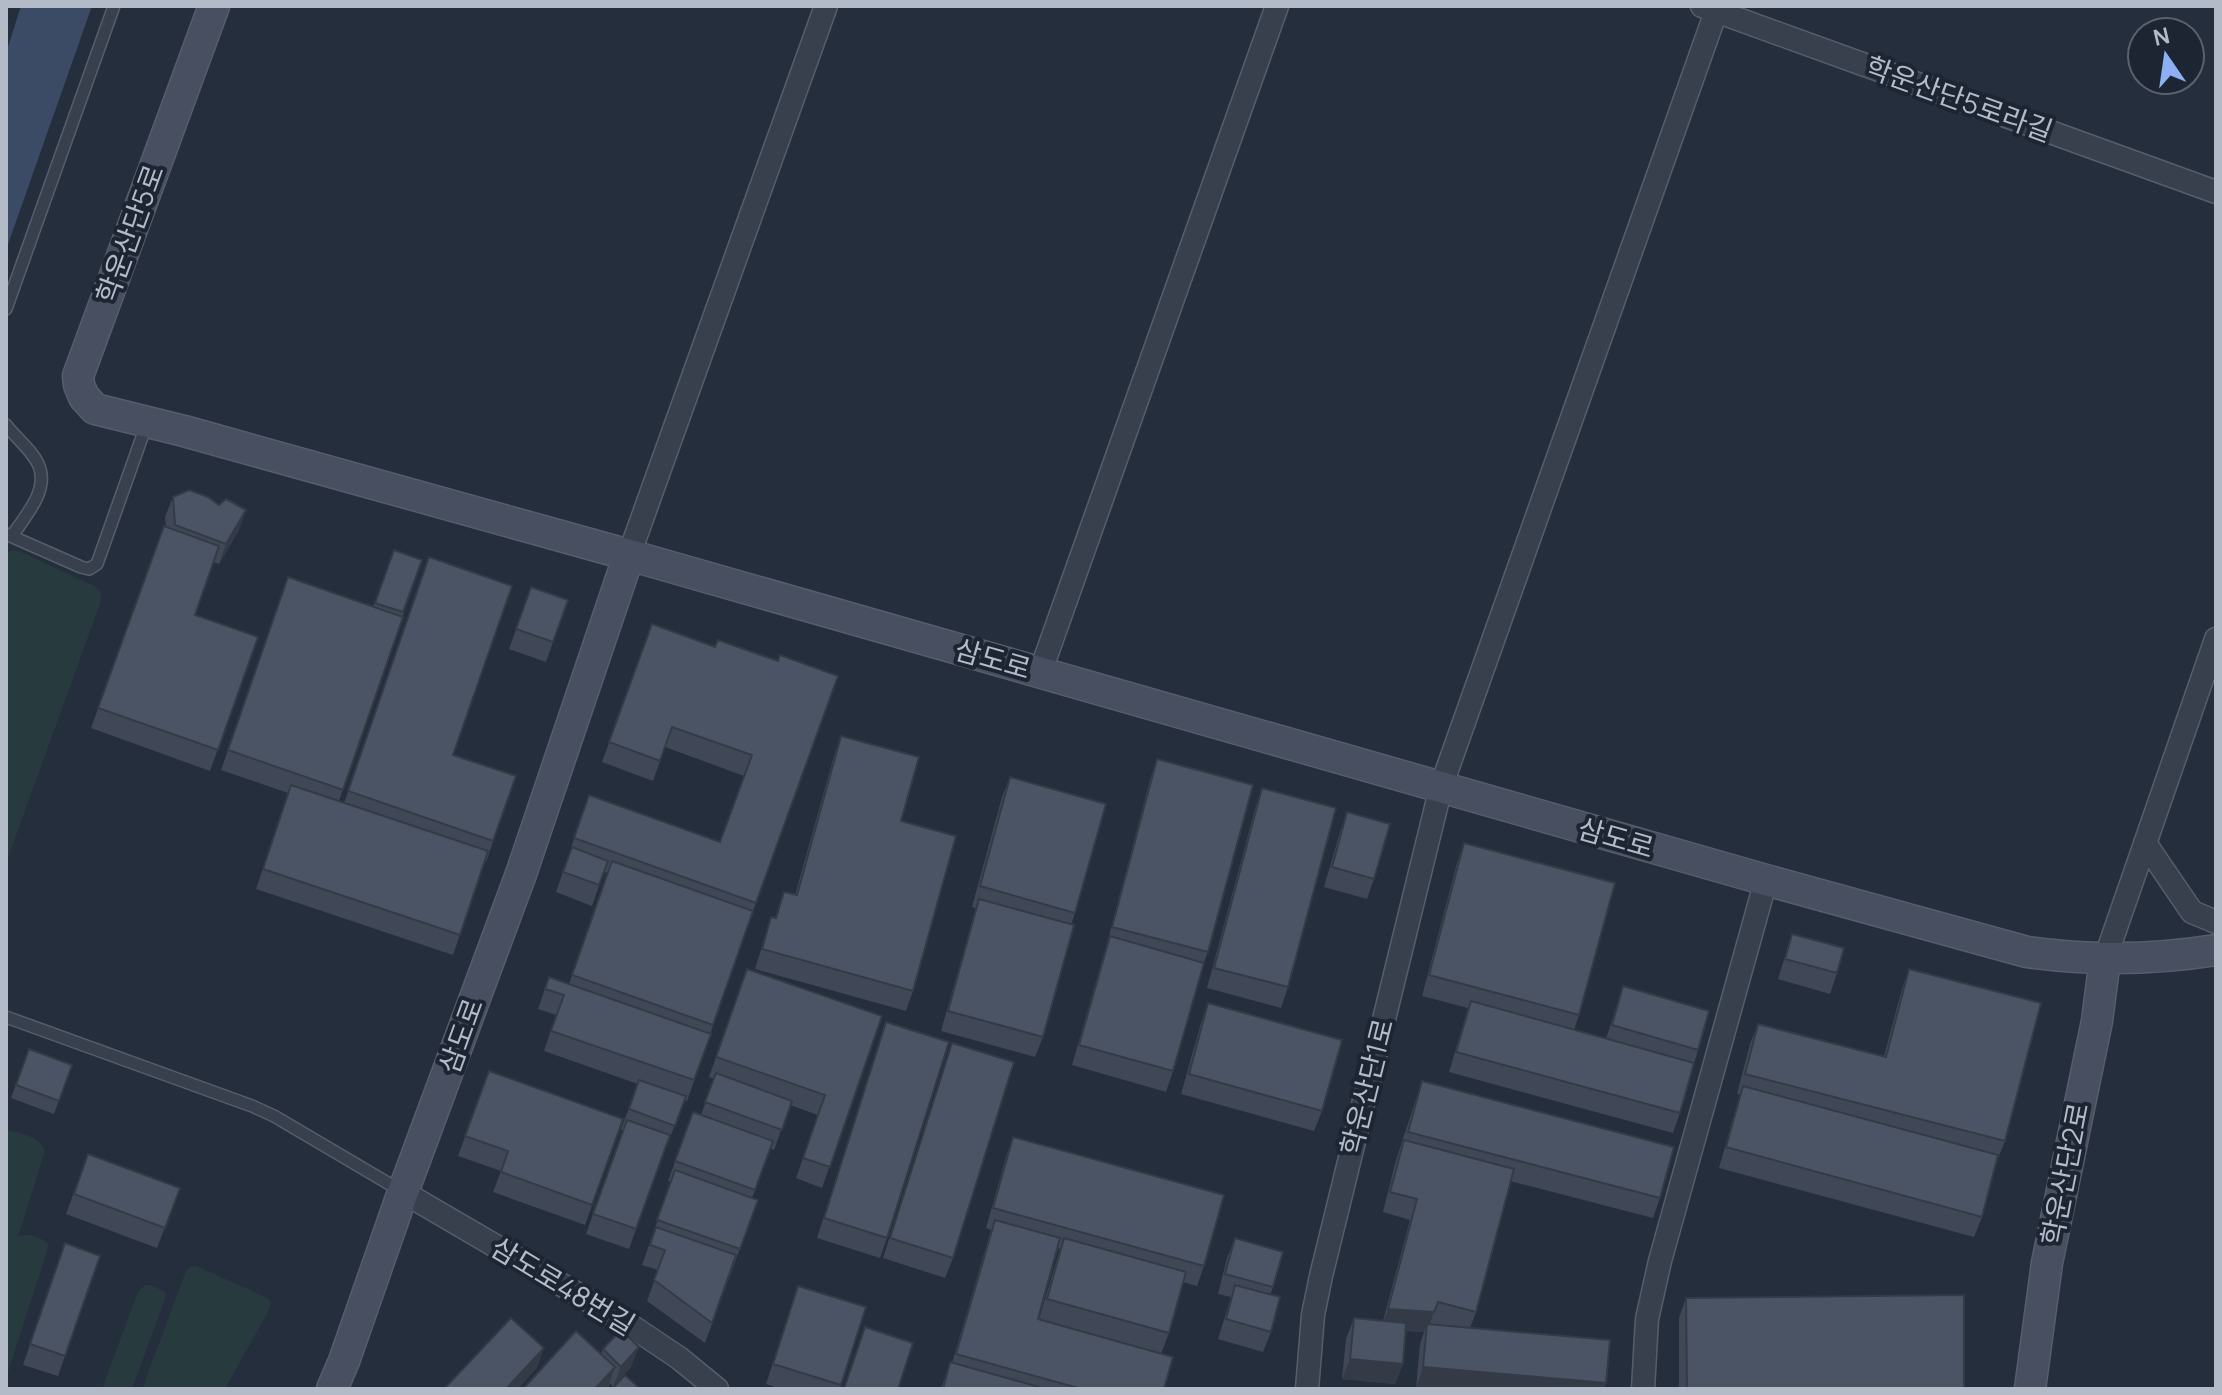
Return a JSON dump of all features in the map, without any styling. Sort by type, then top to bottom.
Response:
[{"type":"street","name":"학운산단5로","points":[[214,6],[78,376],[84,397],[95,409],[629,555]]},
{"type":"street","points":[[629,555],[826,6]]},
{"type":"street","points":[[1040,673],[1277,6]]},
{"type":"street","name":"학운산단5로라길","points":[[1712,8],[2216,192]]},
{"type":"street","name":"학운산단1로","points":[[1307,1389],[1313,1315],[1321,1276],[1441,787],[1712,8]]},
{"type":"street","name":"삼도로","points":[[332,1389],[521,874],[629,555],[2027,952],[2105,959],[2155,958],[2216,950]]},
{"type":"street","points":[[2105,959],[2216,639]]},
{"type":"street","points":[[2145,843],[2184,903],[2199,916],[2216,922]]},
{"type":"street","points":[[1643,1389],[1647,1319],[1660,1261],[1766,880]]},
{"type":"street","name":"학운산단2로","points":[[2030,1389],[2047,1263],[2097,1021],[2105,959]]},
{"type":"street","name":"삼도로48번길","points":[[403,1192],[627,1323],[679,1358],[717,1389]]},
{"type":"lane","points":[[6,309],[114,6]]},
{"type":"lane","points":[[6,425],[39,465],[42,482],[35,501],[9,535],[89,569],[97,564],[147,423]]},
{"type":"lane","points":[[6,1017],[252,1106],[403,1192]]},
{"type":"green space","points":[[12,550],[101,592],[100,604],[6,863],[6,555]]},
{"type":"green space","points":[[6,1130],[34,1139],[45,1151],[18,1237],[34,1236],[49,1245],[6,1378]]},
{"type":"green space","points":[[196,1266],[266,1297],[271,1302],[269,1310],[225,1389],[142,1389],[186,1271]]},
{"type":"green space","points":[[146,1285],[165,1292],[166,1296],[132,1389],[102,1389],[136,1297]]},
{"type":"water","points":[[21,6],[92,6],[6,250],[6,53]]},
{"type":"building","points":[[189,490],[219,505],[226,499],[246,510],[226,544],[175,525],[173,497]]},
{"type":"building","points":[[164,526],[219,546],[195,615],[258,637],[218,750],[98,708]]},
{"type":"building","points":[[394,550],[422,560],[403,612],[375,603]]},
{"type":"building","points":[[429,557],[512,586],[453,755],[516,776],[493,841],[348,791]]},
{"type":"building","points":[[288,577],[403,617],[343,790],[228,750]]},
{"type":"building","points":[[531,587],[568,600],[553,642],[516,629]]},
{"type":"building","points":[[652,624],[715,647],[718,640],[778,661],[780,655],[838,676],[756,903],[574,838],[589,795],[720,842],[752,755],[672,727],[660,761],[609,742]]},
{"type":"building","points":[[841,736],[919,757],[901,821],[956,836],[913,991],[762,949],[771,917],[776,918],[784,892],[797,895]]},
{"type":"building","points":[[1157,759],[1253,785],[1208,952],[1112,927]]},
{"type":"building","points":[[1010,777],[1106,804],[1075,913],[980,886]]},
{"type":"building","points":[[291,785],[488,851],[460,935],[263,869]]},
{"type":"building","points":[[1262,788],[1336,808],[1288,987],[1214,968]]},
{"type":"building","points":[[1347,812],[1390,824],[1374,879],[1332,867]]},
{"type":"building","points":[[1464,843],[1615,883],[1579,1015],[1429,975]]},
{"type":"building","points":[[572,847],[608,861],[599,885],[563,872]]},
{"type":"building","points":[[612,861],[753,911],[713,1025],[572,975]]},
{"type":"building","points":[[979,899],[1074,925],[1043,1037],[948,1011]]},
{"type":"building","points":[[1792,934],[1844,948],[1837,973],[1785,959]]},
{"type":"building","points":[[1110,936],[1204,963],[1173,1071],[1079,1045]]},
{"type":"building","points":[[747,969],[882,1016],[830,1167],[803,1158],[825,1095],[716,1057]]},
{"type":"building","points":[[1909,969],[2041,1003],[2005,1141],[1745,1074],[1758,1024],[1886,1057]]},
{"type":"building","points":[[549,977],[711,1034],[694,1080],[551,1031],[564,995],[545,989]]},
{"type":"building","points":[[1623,986],[1709,1011],[1698,1050],[1612,1025]]},
{"type":"building","points":[[1471,1001],[1694,1063],[1680,1113],[1456,1052]]},
{"type":"building","points":[[1208,1003],[1342,1040],[1322,1111],[1189,1074]]},
{"type":"building","points":[[886,1022],[949,1042],[887,1238],[824,1218]]},
{"type":"building","points":[[952,1043],[1014,1062],[953,1258],[890,1238]]},
{"type":"building","points":[[29,1049],[72,1065],[59,1101],[16,1085]]},
{"type":"building","points":[[489,1071],[623,1119],[592,1205],[501,1172],[508,1151],[465,1136]]},
{"type":"building","points":[[716,1073],[792,1101],[782,1130],[705,1102]]},
{"type":"building","points":[[639,1080],[686,1096],[675,1126],[629,1109]]},
{"type":"building","points":[[1422,1081],[1674,1147],[1660,1198],[1408,1132]]},
{"type":"building","points":[[1743,1086],[1998,1155],[1982,1217],[1726,1147]]},
{"type":"building","points":[[693,1112],[773,1141],[755,1190],[675,1161]]},
{"type":"building","points":[[627,1120],[670,1135],[636,1229],[593,1214]]},
{"type":"building","points":[[1013,1137],[1224,1195],[1204,1266],[993,1208]]},
{"type":"building","points":[[1404,1140],[1514,1169],[1476,1312],[1438,1302],[1434,1312],[1388,1309],[1417,1199],[1390,1192]]},
{"type":"building","points":[[88,1154],[180,1188],[165,1228],[74,1194]]},
{"type":"building","points":[[675,1170],[758,1200],[740,1249],[657,1220]]},
{"type":"building","points":[[995,1220],[1060,1238],[1038,1319],[1173,1357],[1164,1389],[1082,1389],[956,1354]]},
{"type":"building","points":[[656,1227],[736,1255],[712,1323],[654,1280],[665,1250],[650,1245]]},
{"type":"building","points":[[1064,1238],[1186,1272],[1169,1333],[1047,1299]]},
{"type":"building","points":[[1235,1238],[1283,1252],[1273,1287],[1225,1274]]},
{"type":"building","points":[[65,1243],[100,1256],[65,1356],[30,1344]]},
{"type":"building","points":[[1235,1285],[1280,1297],[1271,1332],[1226,1319]]},
{"type":"building","points":[[798,1286],[866,1307],[841,1385],[773,1364]]},
{"type":"building","points":[[1964,1295],[1964,1389],[1687,1389],[1686,1298]]},
{"type":"building","points":[[511,1318],[544,1348],[506,1389],[444,1389]]},
{"type":"building","points":[[1354,1318],[1406,1323],[1403,1364],[1350,1359]]},
{"type":"building","points":[[1427,1324],[1610,1340],[1606,1383],[1423,1367]]},
{"type":"building","points":[[865,1327],[913,1343],[898,1389],[844,1389]]},
{"type":"building","points":[[621,1330],[639,1347],[621,1367],[603,1349]]},
{"type":"building","points":[[576,1331],[615,1367],[595,1389],[523,1389]]},
{"type":"building","points":[[950,1362],[1046,1389],[943,1389]]},
{"type":"building","points":[[625,1375],[640,1389],[612,1389]]}]
